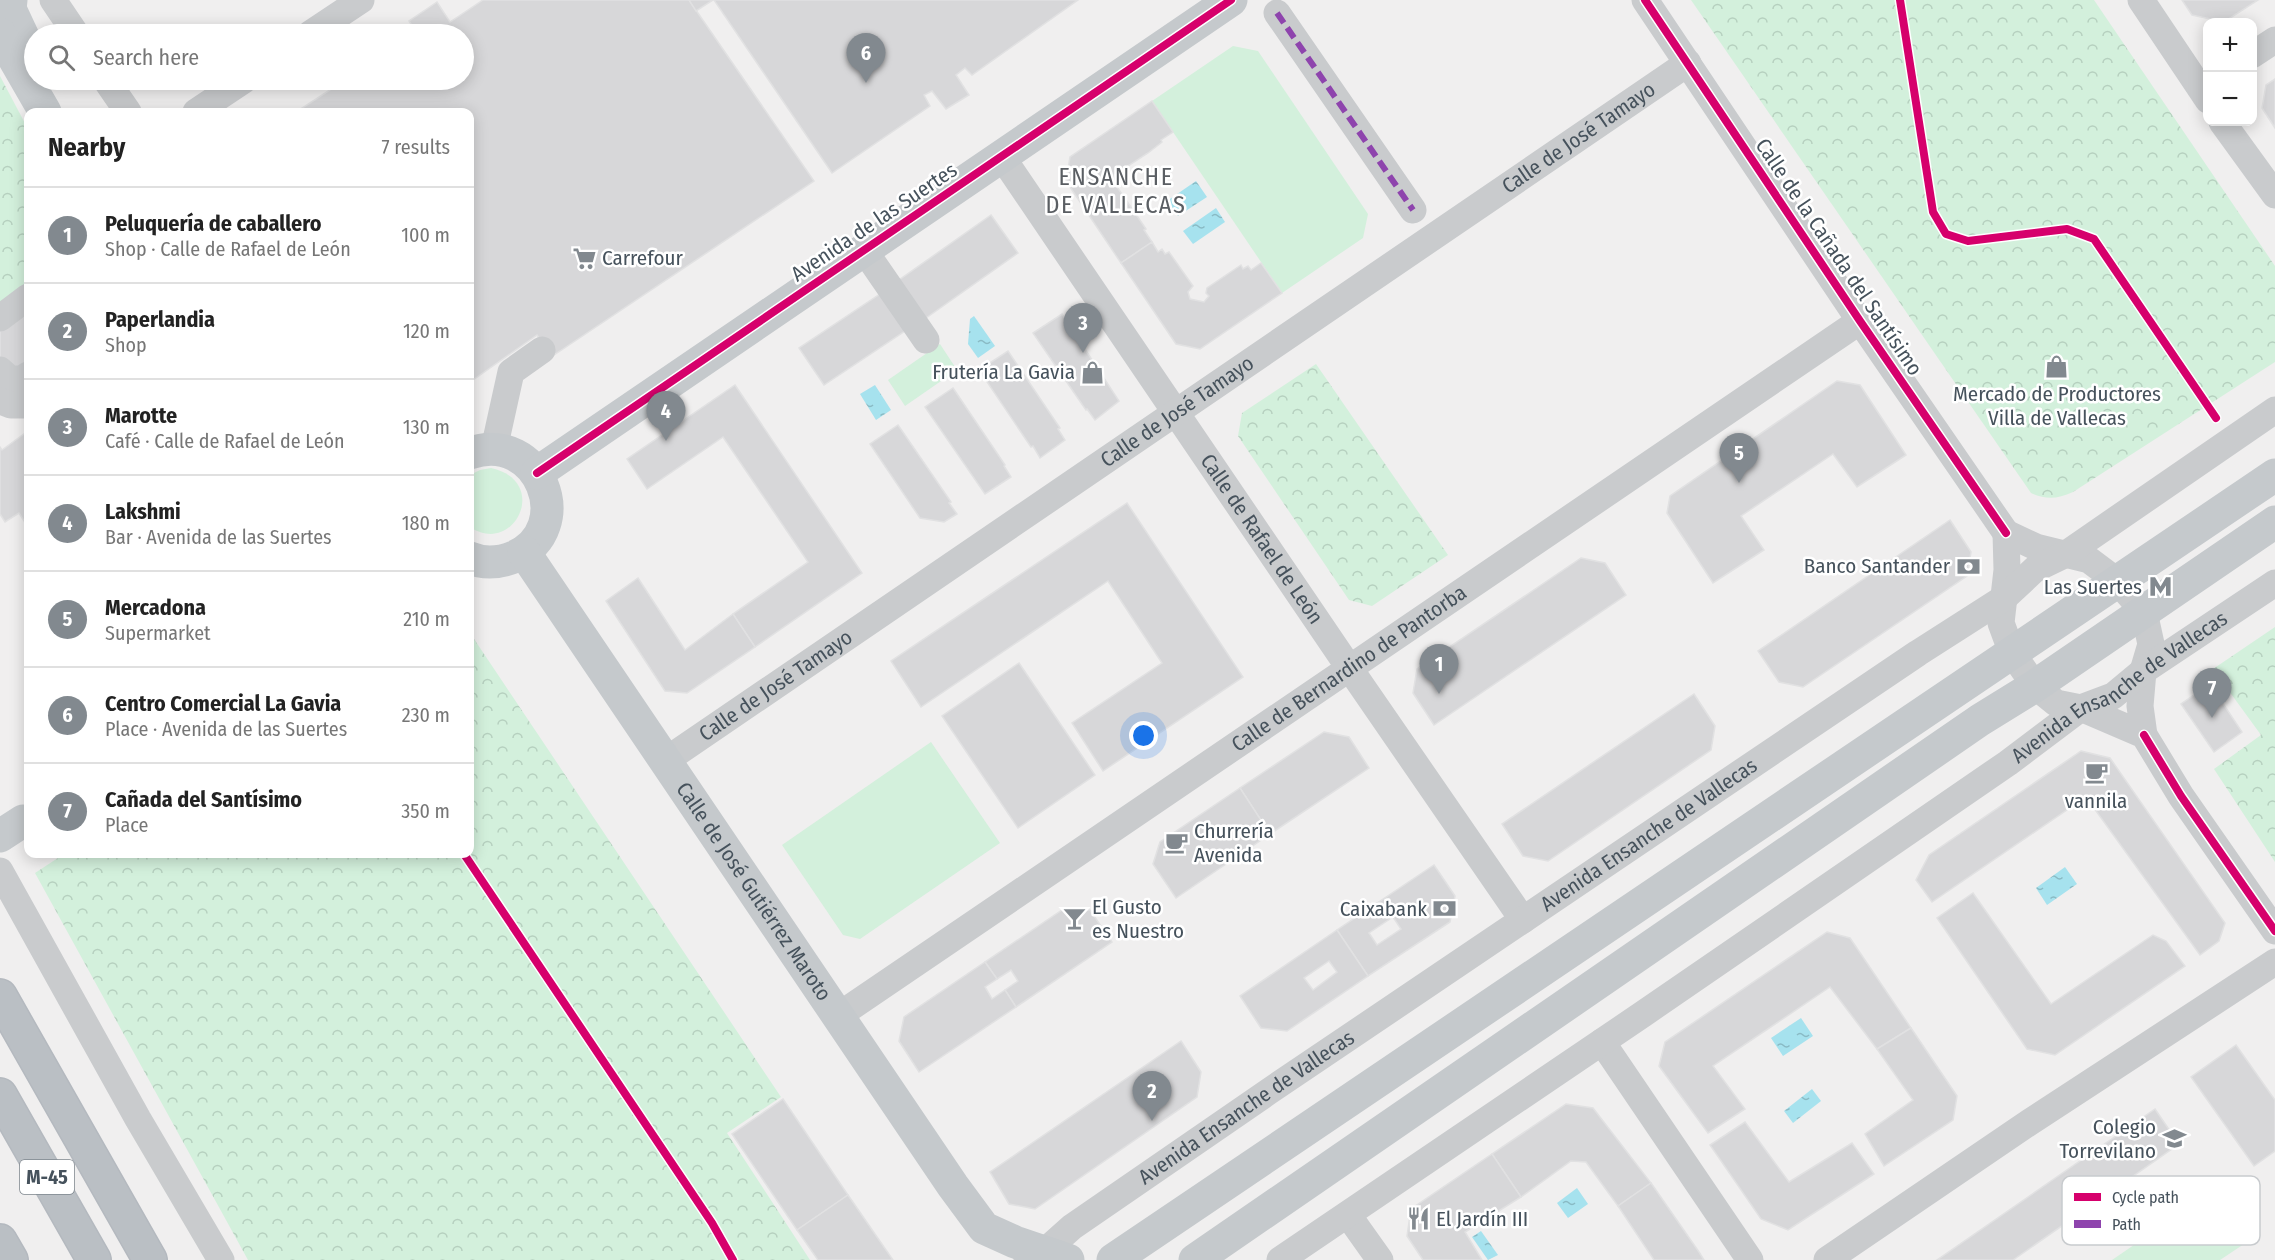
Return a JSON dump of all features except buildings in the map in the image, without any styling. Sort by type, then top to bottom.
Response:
[{"type":"highway","points":[[0,996],[150,1260]]},
{"type":"highway","name":"M-45","points":[[0,1095],[94,1260]]},
{"type":"highway","points":[[0,1241],[11,1260]]},
{"type":"main road","points":[[11,0],[10,9],[24,39]]},
{"type":"main road","name":"Avenida de las Suertes","points":[[537,473],[1231,0]]},
{"type":"main road","points":[[0,34],[24,76]]},
{"type":"main road","points":[[32,90],[43,108]]},
{"type":"main road","points":[[51,90],[62,108]]},
{"type":"main road","points":[[474,560],[480,562],[503,562],[524,552],[539,536],[547,516],[546,494],[537,473],[525,461],[510,453],[482,451]]},
{"type":"main road","points":[[1113,1260],[2275,475]]},
{"type":"main road","points":[[1194,1260],[1960,734],[2035,686],[2275,522]]},
{"type":"main road","name":"Calle de José Gutiérrez Maroto","points":[[524,552],[953,1186],[984,1228],[1045,1257]]},
{"type":"main road","name":"Calle de José Gutiérrez Maroto","points":[[984,1228],[988,1260]]},
{"type":"street","points":[[53,0],[69,24]]},
{"type":"street","points":[[325,24],[361,0]]},
{"type":"street","name":"Calle de la Cañada del Santísimo","points":[[1645,0],[1860,321],[2006,533]]},
{"type":"street","points":[[2140,0],[2203,89]]},
{"type":"street","points":[[1277,13],[1413,210]]},
{"type":"street","points":[[2257,52],[2275,40]]},
{"type":"street","name":"Calle de José Tamayo","points":[[665,761],[1688,63]]},
{"type":"street","points":[[113,90],[125,108]]},
{"type":"street","points":[[202,108],[229,90]]},
{"type":"street","points":[[2225,126],[2275,195]]},
{"type":"street","name":"Calle de Rafael de León","points":[[1002,157],[1523,920]]},
{"type":"street","points":[[864,250],[926,340]]},
{"type":"street","points":[[0,318],[24,300]]},
{"type":"street","name":"Calle de Bernardino de Pantorba","points":[[838,1016],[1860,321]]},
{"type":"street","points":[[482,451],[512,372],[542,350]]},
{"type":"street","points":[[0,370],[10,379],[24,378]]},
{"type":"street","points":[[0,401],[11,405],[24,405]]},
{"type":"street","name":"Avenida Ensanche de Vallecas","points":[[1045,1257],[1072,1227],[1108,1202],[1899,666],[2004,598],[2035,569],[2066,555],[2275,410]]},
{"type":"street","points":[[2144,735],[2081,708],[2056,703],[2035,686],[2012,653],[2001,623],[2007,570],[2006,533],[2036,547],[2089,560],[2117,581],[2144,612],[2151,644],[2143,670],[2140,706],[2144,735],[2181,796],[2275,931]]},
{"type":"street","name":"Avenida Ensanche de Vallecas","points":[[1280,1260],[2008,764],[2081,708],[2113,696],[2143,670],[2275,583]]},
{"type":"street","points":[[13,827],[24,887],[138,1119]]},
{"type":"street","points":[[0,871],[138,1119],[221,1260]]},
{"type":"street","points":[[1827,1260],[2030,1122],[2275,962]]},
{"type":"street","points":[[1602,1042],[1750,1260]]},
{"type":"street","points":[[1348,1215],[1380,1260]]},
{"type":"green space","points":[[1691,0],[2094,0],[2275,266],[2275,362],[2073,492],[2052,498],[2031,493]]},
{"type":"green space","points":[[1233,46],[1258,51],[1368,214],[1363,238],[1282,293],[1152,101]]},
{"type":"green space","points":[[0,76],[24,121],[24,292],[0,308]]},
{"type":"green space","points":[[940,344],[957,370],[905,406],[888,380]]},
{"type":"green space","points":[[1316,364],[1448,555],[1372,606],[1349,600],[1238,436],[1242,413]]},
{"type":"green space","points":[[491,468],[509,475],[519,487],[522,500],[520,514],[512,525],[500,532],[486,534],[474,529],[474,473]]},
{"type":"green space","points":[[2275,627],[2275,862],[2214,769],[2261,735],[2213,669]]},
{"type":"green space","points":[[474,639],[781,1097],[727,1133],[810,1260],[248,1260],[35,873],[58,858],[474,858]]},
{"type":"green space","points":[[931,742],[1000,843],[860,939],[843,935],[782,845]]},
{"type":"green space","points":[[2134,1245],[2242,1245],[2220,1260],[2112,1260]]},
{"type":"water","points":[[1196,181],[1207,197],[1178,216],[1167,201]]},
{"type":"water","points":[[1216,208],[1225,222],[1193,244],[1183,231]]},
{"type":"water","points":[[974,316],[995,346],[978,358],[968,344],[970,319]]},
{"type":"water","points":[[875,385],[891,410],[876,420],[860,394]]},
{"type":"water","points":[[2065,867],[2077,884],[2047,905],[2036,888]]},
{"type":"water","points":[[1801,1018],[1813,1036],[1783,1056],[1771,1038]]},
{"type":"water","points":[[1812,1089],[1821,1101],[1793,1123],[1784,1111]]},
{"type":"water","points":[[1577,1188],[1588,1204],[1568,1218],[1557,1203]]},
{"type":"water","points":[[1481,1231],[1498,1255],[1488,1260],[1472,1237]]},
{"type":"marked path","points":[[1277,13],[1413,210]]},
{"type":"cycle path","points":[[537,473],[1231,0]]},
{"type":"cycle path","points":[[1645,0],[1860,321],[2006,533]]},
{"type":"cycle path","points":[[1900,0],[1933,212],[1946,234],[1968,241],[2067,229],[2094,239],[2216,418]]},
{"type":"cycle path","points":[[2144,735],[2181,796],[2275,931]]},
{"type":"cycle path","points":[[467,858],[712,1223],[733,1260]]},
{"type":"place","name":"Centro Comercial La Gavia","points":[[866,83]]},
{"type":"place","name":"Carrefour","points":[[584,258]]},
{"type":"place","name":"Marotte","points":[[1083,353]]},
{"type":"place","name":"Mercado de Productores Villa de Vallecas","points":[[2057,366]]},
{"type":"place","name":"Frutería La Gavia","points":[[1093,372]]},
{"type":"place","name":"Lakshmi","points":[[666,441]]},
{"type":"place","name":"Mercadona","points":[[1739,483]]},
{"type":"place","name":"Banco Santander","points":[[1968,566]]},
{"type":"place","name":"Las Suertes","points":[[2160,587]]},
{"type":"place","name":"Peluquería de caballero","points":[[1439,694]]},
{"type":"place","name":"Cañada del Santísimo","points":[[2212,718]]},
{"type":"place","name":"vannila","points":[[2096,773]]},
{"type":"place","name":"Churrería Avenida","points":[[1176,843]]},
{"type":"place","name":"Caixabank","points":[[1445,909]]},
{"type":"place","name":"El Gusto es Nuestro","points":[[1074,919]]},
{"type":"place","name":"Paperlandia","points":[[1152,1121]]},
{"type":"place","name":"Colegio Torrevilano","points":[[2174,1139]]},
{"type":"place","name":"El Jardín III","points":[[1418,1219]]},
{"type":"district","name":"ENSANCHE DE VALLECAS","points":[[1116,191]]}]
